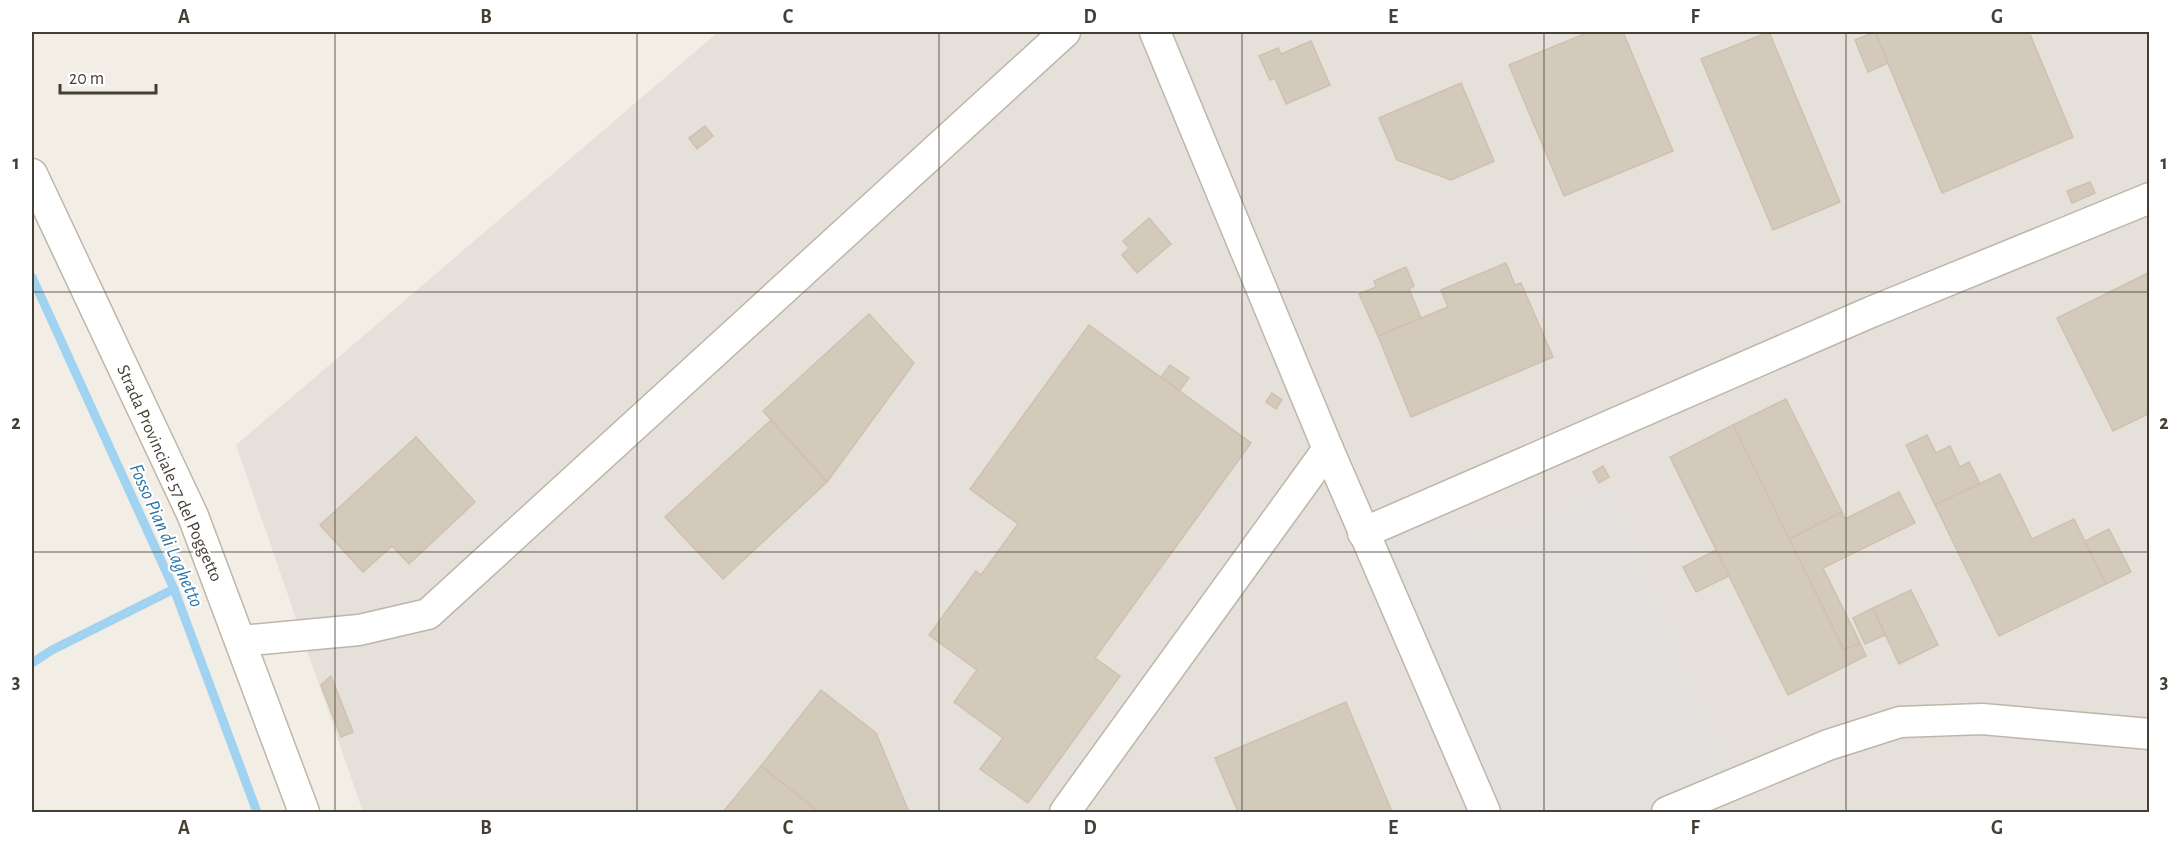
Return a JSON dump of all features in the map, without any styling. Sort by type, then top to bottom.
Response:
[{"type":"street","points":[[241,641],[358,630],[428,614],[1065,32]]},
{"type":"street","points":[[1155,32],[1363,533],[1485,813]]},
{"type":"street","name":"Strada Provinciale 57 del Poggetto","points":[[32,174],[193,516],[304,813]]},
{"type":"street","points":[[1363,533],[1871,312],[2150,198]]},
{"type":"street","points":[[1065,813],[1328,449]]},
{"type":"street","points":[[1667,813],[1828,746],[1900,722],[1982,719],[2150,734]]},
{"type":"shaded area","points":[[718,32],[2149,32],[2149,812],[363,812],[236,445]]},
{"type":"shaded area","points":[[1609,488],[1727,771],[1633,812],[1502,812],[1386,543],[1442,519],[1496,540]]},
{"type":"building","points":[[1589,32],[1623,32],[1673,151],[1564,196],[1509,65]]},
{"type":"building","points":[[1769,32],[1840,202],[1773,230],[1701,59]]},
{"type":"building","points":[[1875,32],[2029,32],[2073,137],[1942,193]]},
{"type":"building","points":[[1875,32],[1888,63],[1868,72],[1855,40]]},
{"type":"building","points":[[1311,41],[1330,85],[1286,104],[1275,78],[1270,80],[1259,56],[1278,48],[1281,54]]},
{"type":"building","points":[[1461,83],[1494,161],[1451,180],[1397,160],[1379,118]]},
{"type":"building","points":[[705,126],[713,136],[697,149],[689,138]]},
{"type":"building","points":[[2090,182],[2095,193],[2072,203],[2067,191]]},
{"type":"building","points":[[1149,218],[1171,244],[1137,273],[1122,255],[1129,248],[1123,241]]},
{"type":"building","points":[[1506,263],[1515,285],[1521,283],[1553,357],[1411,417],[1378,336],[1448,307],[1441,290]]},
{"type":"building","points":[[1406,267],[1414,286],[1409,289],[1421,318],[1378,336],[1359,294],[1376,287],[1374,281]]},
{"type":"building","points":[[2150,272],[2150,413],[2113,431],[2057,318]]},
{"type":"building","points":[[869,314],[914,363],[827,482],[763,411]]},
{"type":"building","points":[[1089,325],[1251,443],[1095,658],[1120,676],[1028,803],[980,769],[1003,738],[954,702],[977,670],[929,635],[976,571],[981,575],[1018,524],[970,489]]},
{"type":"building","points":[[1170,365],[1189,378],[1180,390],[1161,377]]},
{"type":"building","points":[[1272,393],[1282,400],[1276,409],[1266,402]]},
{"type":"building","points":[[1786,399],[1842,512],[1789,539],[1733,425]]},
{"type":"building","points":[[771,420],[827,482],[723,579],[665,517]]},
{"type":"building","points":[[1733,425],[1844,650],[1860,643],[1866,656],[1788,695],[1670,457]]},
{"type":"building","points":[[1927,435],[1936,453],[1950,446],[1960,467],[1969,462],[1980,484],[1935,505],[1906,445]]},
{"type":"building","points":[[416,437],[475,502],[409,564],[392,546],[363,572],[320,525]]},
{"type":"building","points":[[1603,466],[1609,477],[1599,483],[1593,472]]},
{"type":"building","points":[[2000,474],[2032,539],[2074,519],[2106,584],[1999,636],[1935,505]]},
{"type":"building","points":[[1899,492],[1915,523],[1823,568],[1860,643],[1844,650],[1789,539],[1842,512],[1845,519]]},
{"type":"building","points":[[2109,529],[2131,572],[2106,584],[2085,541]]},
{"type":"building","points":[[1716,550],[1729,576],[1696,592],[1683,567]]},
{"type":"building","points":[[1911,590],[1938,645],[1899,664],[1873,608]]},
{"type":"building","points":[[1873,608],[1885,635],[1865,644],[1853,618]]},
{"type":"building","points":[[331,676],[353,732],[341,737],[321,685]]},
{"type":"building","points":[[821,690],[876,733],[909,812],[819,812],[761,766]]},
{"type":"building","points":[[1346,702],[1392,812],[1238,812],[1215,758]]},
{"type":"building","points":[[761,766],[819,812],[723,812]]},
{"type":"waterway","name":"Fosso Pian di Laghetto","points":[[32,277],[174,589],[257,812]]},
{"type":"waterway","points":[[32,663],[52,650],[174,589]]}]
